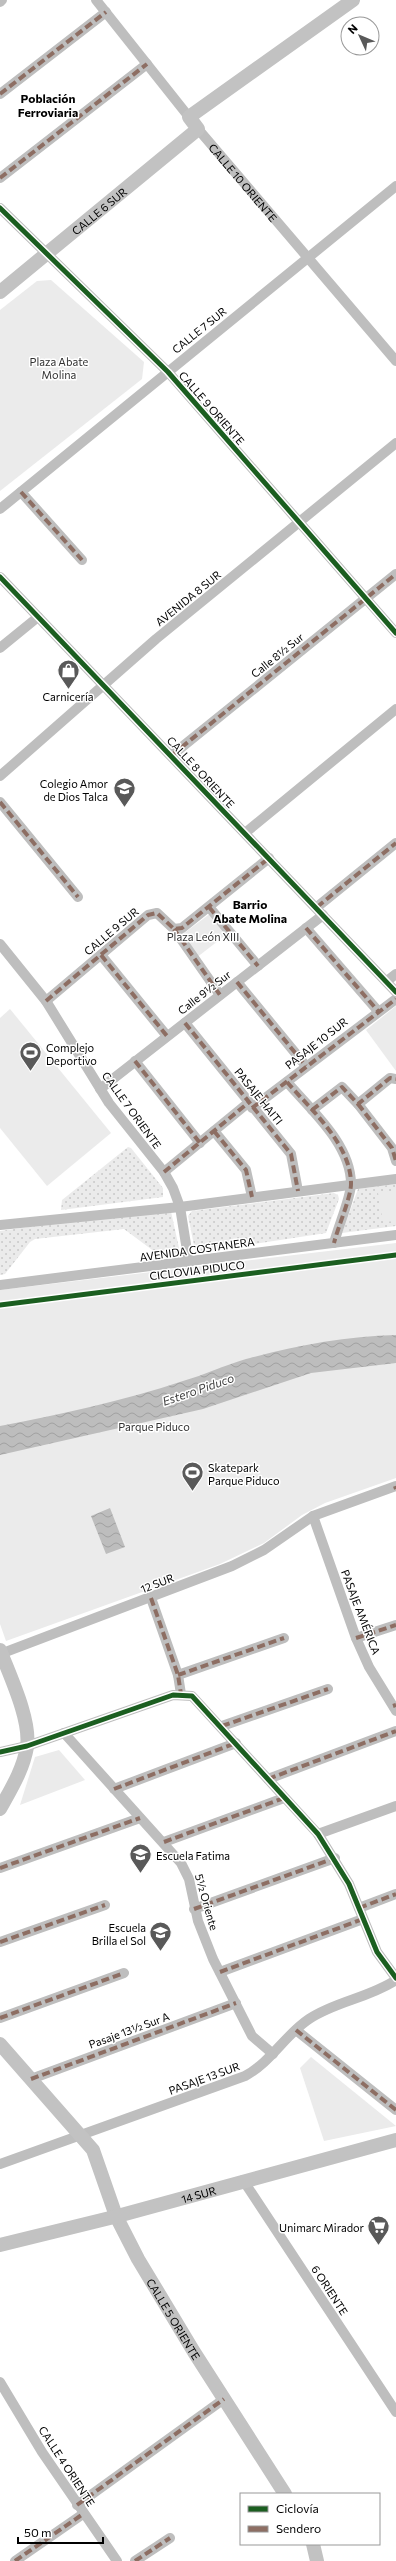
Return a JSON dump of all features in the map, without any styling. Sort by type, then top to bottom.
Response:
[{"type":"main road","points":[[189,117],[353,0]]},
{"type":"main road","name":"CALLE 10 ORIENTE","points":[[189,117],[198,129]]},
{"type":"main road","name":"CALLE 6 SUR","points":[[0,292],[198,129]]},
{"type":"main road","points":[[0,1652],[23,1717],[27,1746],[17,1779],[0,1809]]},
{"type":"main road","name":"CALLE 5 ORIENTE","points":[[0,2044],[81,2135],[98,2160],[116,2216],[151,2282],[284,2493]]},
{"type":"main road","name":"14 SUR","points":[[0,2244],[116,2216],[243,2180],[396,2140]]},
{"type":"main road","points":[[313,2545],[317,2561]]},
{"type":"street","name":"CALLE 10 ORIENTE","points":[[96,0],[189,117]]},
{"type":"street","points":[[0,94],[106,12]]},
{"type":"street","points":[[0,178],[147,64]]},
{"type":"street","name":"CALLE 10 ORIENTE","points":[[198,129],[396,361]]},
{"type":"street","name":"CALLE 7 SUR","points":[[0,509],[396,186]]},
{"type":"street","name":"CALLE 9 ORIENTE","points":[[0,208],[168,372],[396,634]]},
{"type":"street","name":"AVENIDA 8 SUR","points":[[0,776],[156,639],[300,523],[396,443]]},
{"type":"street","points":[[21,492],[82,560]]},
{"type":"street","name":"Calle 8½ Sur","points":[[172,755],[396,574]]},
{"type":"street","name":"CALLE 8 ORIENTE","points":[[0,577],[172,755],[396,992]]},
{"type":"street","points":[[0,648],[38,617]]},
{"type":"street","points":[[245,833],[396,709]]},
{"type":"street","points":[[0,802],[78,897]]},
{"type":"street","name":"Calle 9½ Sur","points":[[100,1089],[306,928],[320,911],[396,843]]},
{"type":"street","points":[[220,995],[174,929],[182,928],[269,858]]},
{"type":"street","points":[[210,907],[258,966]]},
{"type":"street","name":"CALLE 9 SUR","points":[[46,1001],[148,916],[157,913],[174,929]]},
{"type":"street","points":[[306,928],[378,1011]]},
{"type":"street","name":"CALLE 7 ORIENTE","points":[[2,950],[46,1001],[100,1089],[164,1172],[173,1188],[180,1207],[189,1263]]},
{"type":"street","points":[[101,955],[167,1036]]},
{"type":"street","points":[[387,981],[396,974]]},
{"type":"street","points":[[237,982],[306,1066]]},
{"type":"street","name":"PASAJE 10 SUR","points":[[164,1172],[214,1131],[288,1082],[306,1066],[396,999]]},
{"type":"street","name":"PASAJE HAITI","points":[[185,1023],[250,1106],[291,1154],[298,1191]]},
{"type":"street","points":[[135,1061],[200,1143]]},
{"type":"street","points":[[358,1104],[395,1078]]},
{"type":"street","points":[[288,1082],[312,1110],[348,1161],[351,1185],[334,1243]]},
{"type":"street","points":[[312,1110],[342,1087],[358,1104],[392,1148],[396,1161]]},
{"type":"street","points":[[214,1131],[246,1170],[252,1197]]},
{"type":"street","points":[[0,1225],[180,1207],[396,1179]]},
{"type":"street","name":"AVENIDA COSTANERA","points":[[0,1285],[189,1263],[396,1235]]},
{"type":"street","name":"12 SUR","points":[[0,1652],[151,1598],[232,1566],[264,1550],[313,1516],[396,1487]]},
{"type":"street","name":"PASAJE AMÉRICA","points":[[313,1516],[356,1638],[376,1679],[395,1707]]},
{"type":"street","points":[[151,1598],[178,1676],[181,1694]]},
{"type":"street","points":[[356,1638],[396,1625]]},
{"type":"street","points":[[178,1676],[284,1638]]},
{"type":"street","points":[[222,1726],[328,1689]]},
{"type":"street","points":[[0,1752],[27,1746],[64,1734],[161,1699],[181,1694],[192,1696],[222,1726],[284,1798],[318,1834],[334,1858],[359,1908],[377,1952],[396,1979]]},
{"type":"street","points":[[268,1779],[396,1731]]},
{"type":"street","name":"5½ Oriente","points":[[64,1734],[140,1818],[164,1842],[185,1870],[191,1888],[194,1909],[207,1944],[220,1972],[252,2036],[273,2054]]},
{"type":"street","points":[[114,1789],[236,1743]]},
{"type":"street","points":[[164,1842],[284,1798]]},
{"type":"street","points":[[318,1834],[396,1806]]},
{"type":"street","points":[[0,1868],[140,1818]]},
{"type":"street","points":[[194,1909],[334,1858]]},
{"type":"street","points":[[359,1908],[396,1894]]},
{"type":"street","points":[[0,1942],[105,1905]]},
{"type":"street","points":[[220,1972],[363,1919]]},
{"type":"street","points":[[0,2018],[124,1973]]},
{"type":"street","name":"PASAJE 13 SUR","points":[[0,2164],[245,2076],[258,2068],[296,2030],[324,2010],[374,1991],[396,1979]]},
{"type":"street","name":"Pasaje 13½ Sur A","points":[[31,2079],[236,2003]]},
{"type":"street","points":[[296,2030],[396,2110]]},
{"type":"street","name":"6 ORIENTE","points":[[243,2180],[396,2412]]},
{"type":"street","name":"CALLE 4 ORIENTE","points":[[0,2382],[80,2510],[116,2561]]},
{"type":"street","points":[[15,2561],[224,2399]]},
{"type":"street","points":[[136,2561],[170,2538]]},
{"type":"green space","name":"Plaza Abate Molina","points":[[51,280],[144,362],[142,379],[0,491],[0,310],[37,281]]},
{"type":"green space","name":"Plaza León XIII","points":[[211,913],[227,934],[196,958],[179,937]]},
{"type":"green space","points":[[396,1006],[396,1071],[366,1030]]},
{"type":"green space","name":"Complejo Deportivo","points":[[10,1009],[111,1133],[47,1186],[0,1128],[0,1018]]},
{"type":"green space","points":[[128,1147],[131,1148],[163,1188],[163,1197],[61,1210],[62,1200]]},
{"type":"green space","points":[[396,1184],[396,1226],[342,1233],[358,1189]]},
{"type":"green space","points":[[396,1191],[396,1221],[383,1222],[378,1193]]},
{"type":"green space","points":[[334,1193],[338,1195],[339,1199],[326,1233],[201,1252],[195,1250],[188,1216],[192,1211]]},
{"type":"green space","points":[[170,1207],[179,1248],[178,1253],[159,1255],[124,1229],[35,1239],[30,1242],[5,1274],[0,1275],[0,1231]]},
{"type":"green space","name":"Parque Piduco","points":[[396,1243],[396,1478],[325,1503],[302,1515],[264,1543],[220,1564],[6,1641],[0,1624],[0,1290]]},
{"type":"green space","points":[[59,1750],[85,1780],[20,1805],[35,1757]]},
{"type":"green space","points":[[311,2057],[396,2126],[324,2141],[300,2068]]},
{"type":"water","name":"Estero Piduco","points":[[396,1335],[396,1363],[311,1373],[203,1409],[0,1455],[0,1426],[69,1412],[138,1395],[191,1379],[238,1361],[283,1350],[320,1342],[358,1337]]},
{"type":"water","points":[[110,1508],[125,1547],[106,1554],[91,1516]]},
{"type":"marked path","points":[[0,94],[106,12]]},
{"type":"marked path","points":[[0,178],[147,64]]},
{"type":"marked path","points":[[21,492],[82,560]]},
{"type":"marked path","points":[[172,755],[396,574]]},
{"type":"marked path","points":[[0,802],[78,897]]},
{"type":"marked path","points":[[317,907],[396,843]]},
{"type":"marked path","points":[[46,1001],[148,915],[157,913],[174,929],[182,928],[269,858]]},
{"type":"marked path","points":[[209,907],[258,966]]},
{"type":"marked path","points":[[306,928],[378,1011]]},
{"type":"marked path","points":[[174,929],[220,995]]},
{"type":"marked path","points":[[101,955],[167,1036]]},
{"type":"marked path","points":[[237,982],[306,1066]]},
{"type":"marked path","points":[[252,1108],[396,999]]},
{"type":"marked path","points":[[185,1023],[291,1154],[298,1191]]},
{"type":"marked path","points":[[135,1061],[200,1143]]},
{"type":"marked path","points":[[312,1110],[342,1087],[358,1104],[390,1078],[396,1079]]},
{"type":"marked path","points":[[287,1082],[328,1128],[344,1155],[349,1169],[351,1184],[350,1190],[334,1243]]},
{"type":"marked path","points":[[164,1172],[248,1103]]},
{"type":"marked path","points":[[358,1104],[392,1148],[396,1161]]},
{"type":"marked path","points":[[214,1131],[246,1170],[252,1197]]},
{"type":"marked path","points":[[151,1598],[178,1675],[181,1694]]},
{"type":"marked path","points":[[356,1638],[396,1625]]},
{"type":"marked path","points":[[178,1675],[284,1638]]},
{"type":"marked path","points":[[222,1726],[328,1689]]},
{"type":"marked path","points":[[268,1779],[396,1731]]},
{"type":"marked path","points":[[114,1789],[236,1743]]},
{"type":"marked path","points":[[164,1842],[284,1798]]},
{"type":"marked path","points":[[0,1868],[140,1818]]},
{"type":"marked path","points":[[194,1909],[335,1858]]},
{"type":"marked path","points":[[359,1908],[396,1894]]},
{"type":"marked path","points":[[0,1942],[105,1905]]},
{"type":"marked path","points":[[220,1972],[363,1919]]},
{"type":"marked path","points":[[0,2018],[124,1973]]},
{"type":"marked path","points":[[31,2079],[236,2003]]},
{"type":"marked path","points":[[296,2030],[396,2110]]},
{"type":"marked path","points":[[77,2505],[224,2399]]},
{"type":"marked path","points":[[15,2561],[83,2514]]},
{"type":"marked path","points":[[135,2561],[170,2538]]},
{"type":"cycle path","points":[[0,208],[168,372],[396,633]]},
{"type":"cycle path","points":[[0,577],[396,992]]},
{"type":"cycle path","name":"CICLOVIA PIDUCO","points":[[0,1305],[396,1255]]},
{"type":"cycle path","points":[[0,1752],[27,1746],[173,1695],[192,1696],[318,1834],[349,1884],[377,1952],[396,1978]]},
{"type":"place","name":"Carnicería","points":[[68,690]]},
{"type":"place","name":"Colegio Amor de Dios Talca","points":[[124,808]]},
{"type":"place","name":"Complejo Deportivo","points":[[31,1072]]},
{"type":"place","name":"Skatepark Parque Piduco","points":[[192,1492]]},
{"type":"place","name":"Escuela Fatima","points":[[141,1874]]},
{"type":"place","name":"Escuela Brilla el Sol","points":[[161,1952]]},
{"type":"place","name":"Unimarc Mirador","points":[[379,2246]]},
{"type":"district","name":"Población Ferroviaria","points":[[48,105]]},
{"type":"district","name":"Barrio Abate Molina","points":[[250,911]]}]
